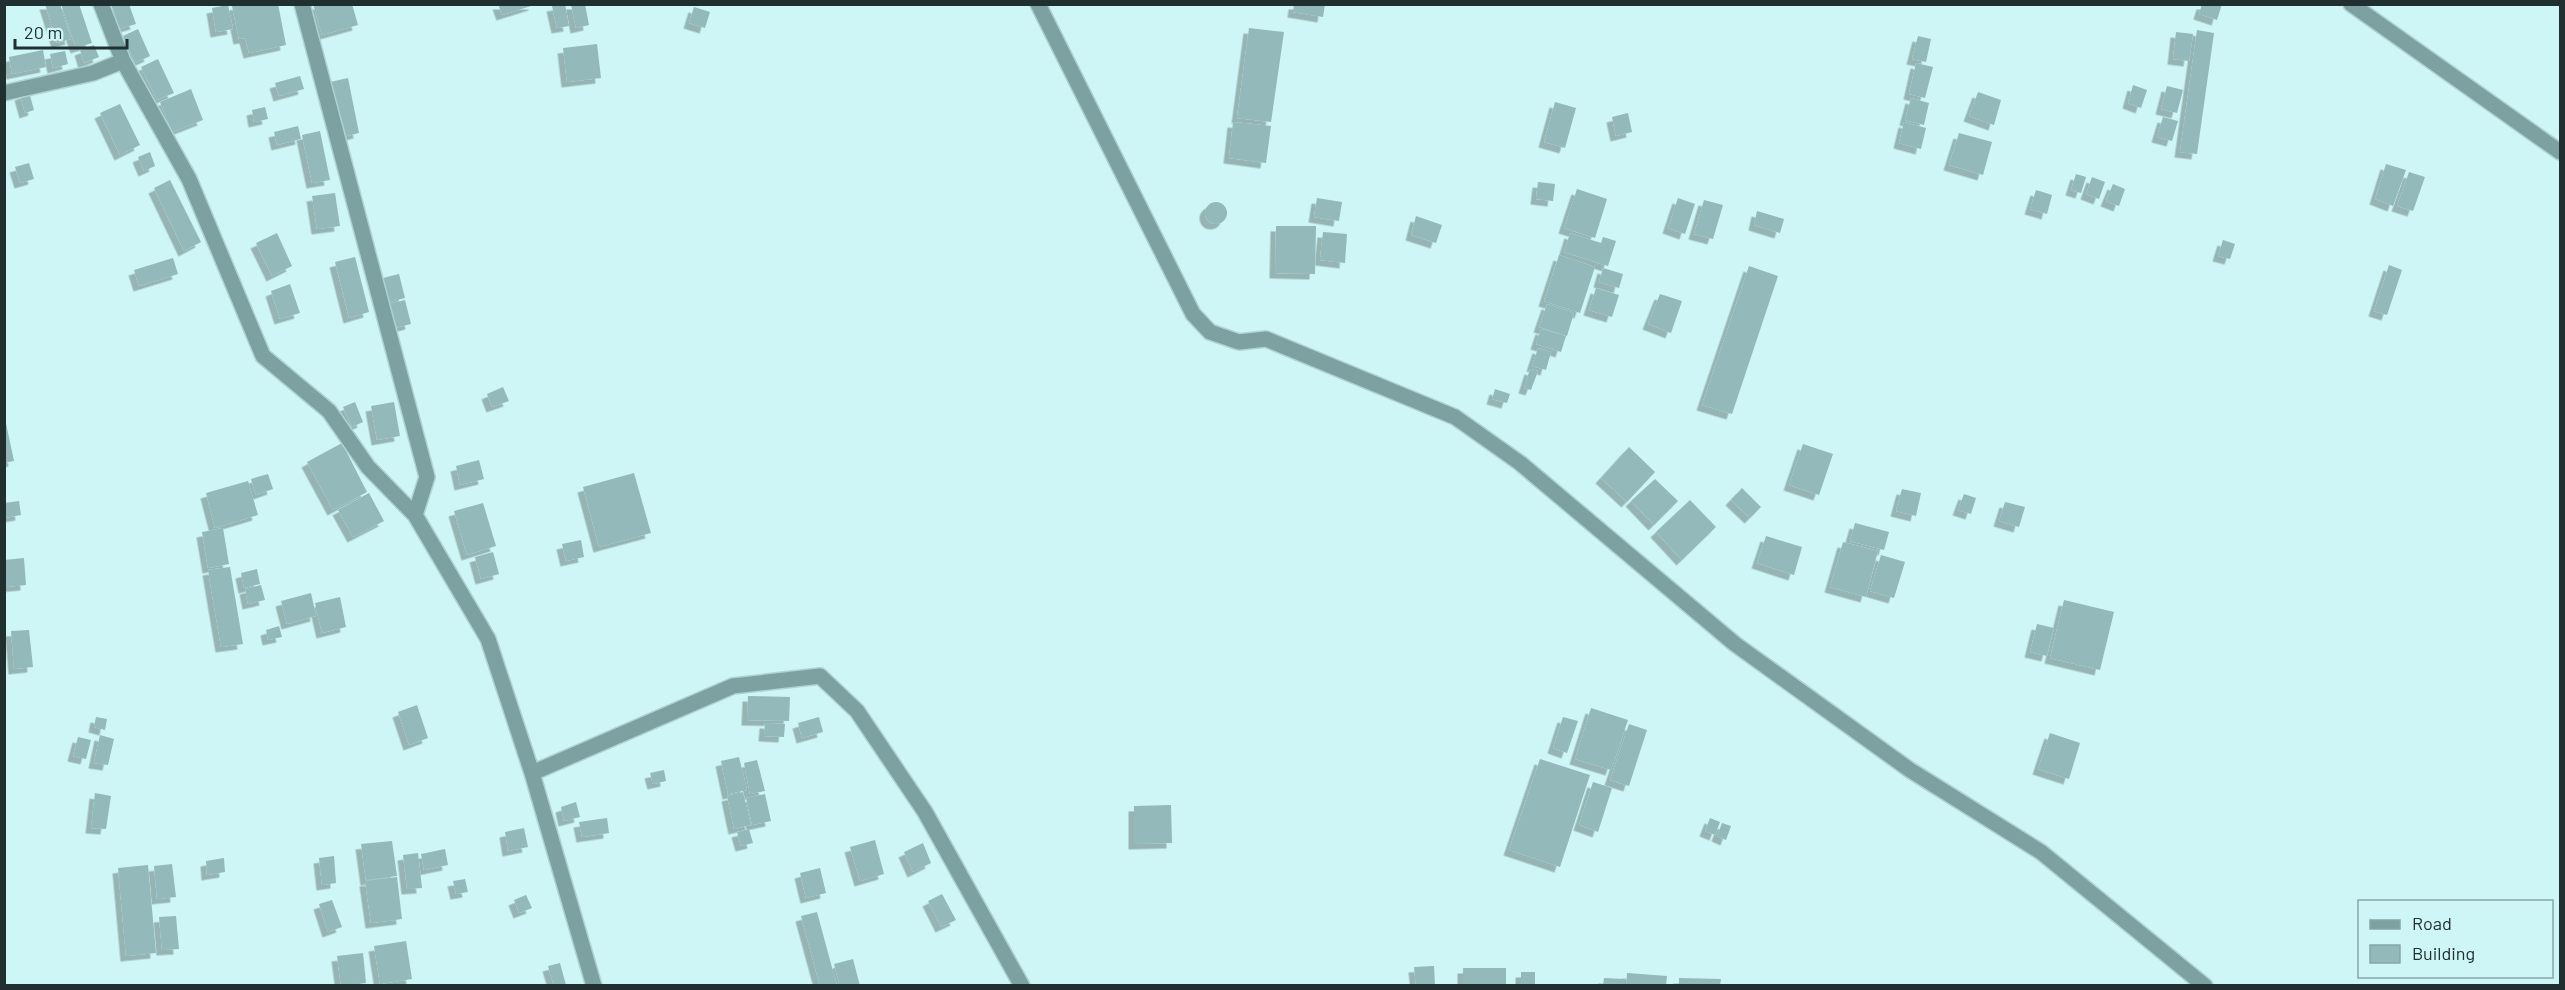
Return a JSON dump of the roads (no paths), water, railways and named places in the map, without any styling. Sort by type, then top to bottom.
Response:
[{"type":"street","points":[[101,4],[123,62],[189,179],[263,356],[329,411],[368,467],[415,515],[488,639],[532,773],[594,986]]},
{"type":"street","points":[[302,4],[427,477],[415,515]]},
{"type":"street","points":[[1038,4],[1193,314],[1210,332],[1239,342],[1266,339],[1455,417],[1520,463],[1735,644],[1910,770],[2041,852],[2205,986]]},
{"type":"street","points":[[2351,4],[2560,152]]},
{"type":"street","points":[[4,93],[93,73],[123,62]]},
{"type":"street","points":[[532,773],[733,686],[820,676],[858,711],[925,812],[1023,986]]}]
